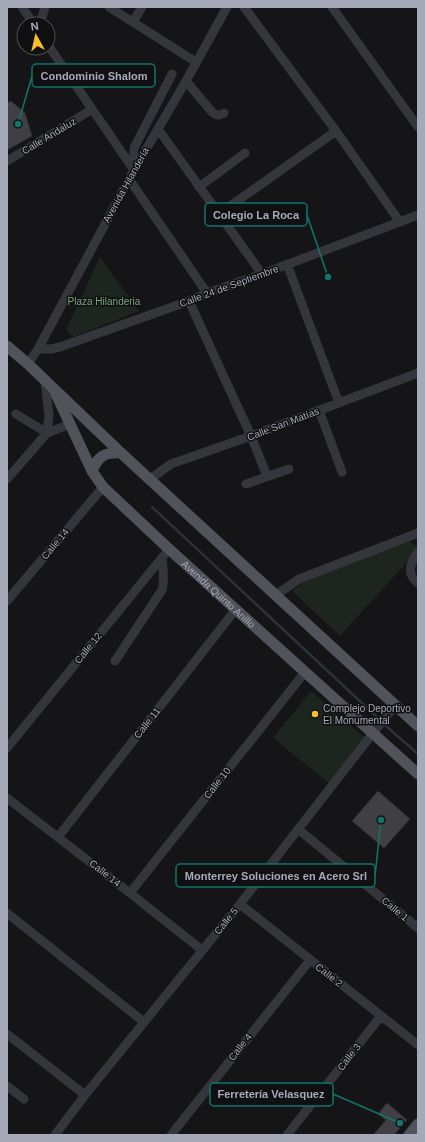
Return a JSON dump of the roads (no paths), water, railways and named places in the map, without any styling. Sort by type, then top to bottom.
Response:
[{"type":"main road","name":"Avenida Quinto Anillo","points":[[7,346],[418,726]]},
{"type":"main road","name":"Avenida Quinto Anillo","points":[[49,384],[92,471],[102,487],[418,774]]},
{"type":"main road","points":[[92,471],[96,462],[103,455],[112,452],[121,453]]},
{"type":"main road","points":[[409,1135],[418,1124]]},
{"type":"street","points":[[22,7],[28,16]]},
{"type":"street","points":[[109,7],[196,62]]},
{"type":"street","points":[[133,22],[142,7]]},
{"type":"street","name":"Avenida Hilandería","points":[[28,364],[38,349],[136,166],[227,7]]},
{"type":"street","points":[[244,7],[336,131],[400,222]]},
{"type":"street","points":[[332,7],[418,127]]},
{"type":"street","points":[[55,56],[91,110],[136,166]]},
{"type":"street","points":[[136,166],[134,148],[172,74]]},
{"type":"street","points":[[186,81],[216,115],[220,116],[224,113]]},
{"type":"street","name":"Calle Andaluz","points":[[7,161],[91,110]]},
{"type":"street","points":[[158,129],[262,274]]},
{"type":"street","points":[[219,214],[336,131]]},
{"type":"street","points":[[199,187],[244,153]]},
{"type":"street","points":[[129,179],[207,293]]},
{"type":"street","name":"Calle 24 de Septiembre","points":[[38,349],[60,347],[189,301],[418,215]]},
{"type":"street","points":[[287,264],[339,403]]},
{"type":"street","points":[[189,301],[251,436],[267,476]]},
{"type":"street","name":"Calle San Matías","points":[[150,479],[170,464],[251,436],[418,373]]},
{"type":"street","points":[[47,433],[49,415],[49,384]]},
{"type":"street","points":[[319,410],[342,472]]},
{"type":"street","points":[[16,414],[47,433]]},
{"type":"street","points":[[7,479],[47,433],[70,424]]},
{"type":"street","points":[[246,484],[289,469]]},
{"type":"street","name":"Calle 14","points":[[7,601],[102,487]]},
{"type":"street","points":[[276,595],[299,578],[416,536]]},
{"type":"street","name":"Calle 12","points":[[7,748],[169,549]]},
{"type":"street","points":[[418,552],[412,561],[409,570],[411,577],[418,583]]},
{"type":"street","points":[[115,661],[162,590],[164,584],[164,573],[162,558]]},
{"type":"street","name":"Calle 11","points":[[58,837],[236,609]]},
{"type":"street","name":"Calle 10","points":[[130,893],[305,672]]},
{"type":"street","name":"Calle 5","points":[[55,1135],[85,1095],[240,904],[373,733],[396,706]]},
{"type":"street","name":"Calle 14","points":[[7,798],[202,950]]},
{"type":"street","name":"Calle 1","points":[[298,829],[418,928]]},
{"type":"street","name":"Calle 2","points":[[240,904],[418,1045]]},
{"type":"street","points":[[7,913],[144,1022]]},
{"type":"street","name":"Calle 4","points":[[171,1135],[310,960]]},
{"type":"street","name":"Calle 3","points":[[287,1135],[381,1016]]},
{"type":"street","points":[[7,1034],[85,1095]]},
{"type":"street","points":[[7,1086],[24,1099]]},
{"type":"waterway","points":[[152,507],[378,718]]},
{"type":"waterway","points":[[386,726],[418,754]]},
{"type":"place","name":"Condominio Shalom","points":[[18,124]]},
{"type":"place","name":"Colegio La Roca","points":[[328,277]]},
{"type":"place","name":"Complejo Deportivo El Monumental","points":[[315,714]]},
{"type":"place","name":"Monterrey Soluciones en Acero Srl","points":[[381,820]]},
{"type":"place","name":"Ferretería Velasquez","points":[[400,1123]]},
{"type":"park label","name":"Plaza Hilanderia","points":[[104,301]]}]
